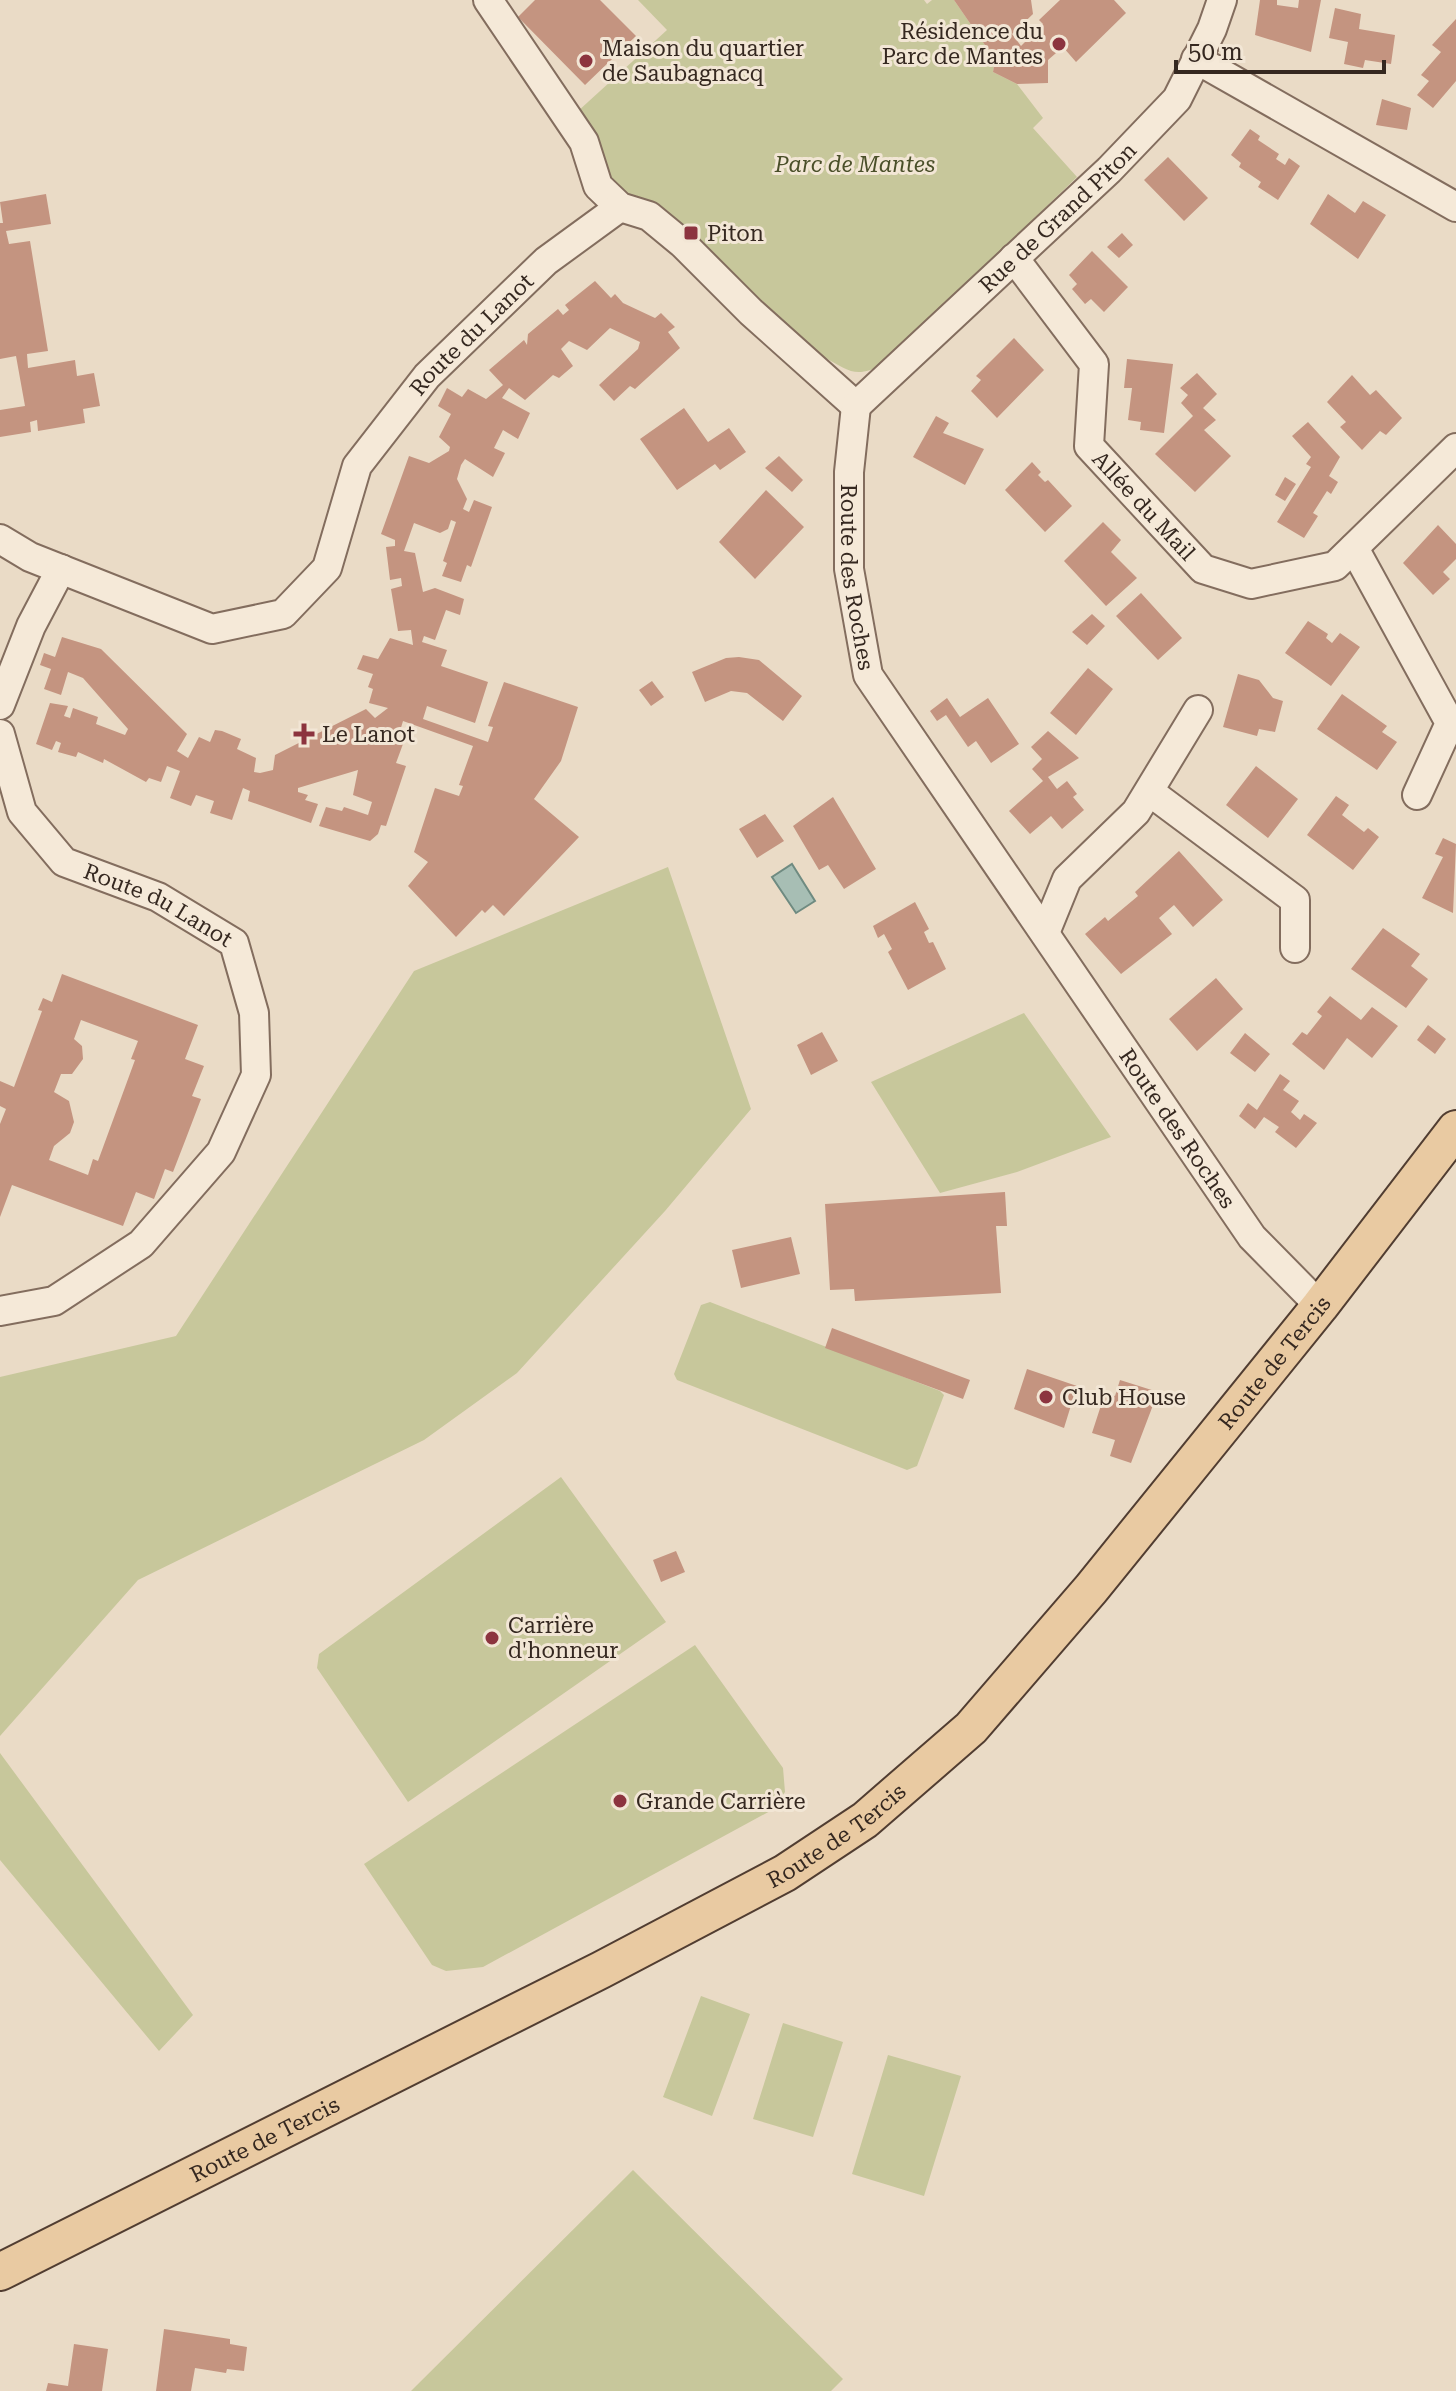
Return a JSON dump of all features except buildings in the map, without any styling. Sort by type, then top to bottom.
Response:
[{"type":"main road","name":"Route de Tercis","points":[[0,2272],[628,1956],[785,1873],[865,1820],[971,1728],[1091,1589],[1320,1306],[1456,1129]]},
{"type":"street","points":[[488,0],[584,142],[598,186],[620,207],[649,216],[683,244],[746,308],[856,406]]},
{"type":"street","name":"Rue de Grand Piton","points":[[856,406],[1109,170],[1177,99],[1212,29],[1222,0]]},
{"type":"street","points":[[1196,59],[1456,207]]},
{"type":"street","name":"Route du Lanot","points":[[0,539],[30,557],[212,629],[283,614],[327,568],[357,466],[427,376],[546,261],[620,207]]},
{"type":"street","name":"Allée du Mail","points":[[1014,258],[1094,364],[1089,446],[1203,569],[1251,584],[1335,566],[1456,448]]},
{"type":"street","name":"Route des Roches","points":[[856,406],[849,472],[849,569],[868,675],[1252,1237],[1320,1306]]},
{"type":"street","points":[[1354,548],[1450,723],[1417,795]]},
{"type":"street","points":[[0,705],[31,626],[61,569]]},
{"type":"street","points":[[1045,933],[1067,879],[1136,812],[1198,710]]},
{"type":"street","name":"Route du Lanot","points":[[0,734],[22,812],[64,862],[158,897],[234,943],[254,1013],[256,1075],[221,1152],[141,1244],[54,1301],[0,1311]]},
{"type":"street","points":[[1150,792],[1295,900],[1295,948]]},
{"type":"green space","name":"Parc de Mantes","points":[[638,0],[924,0],[927,4],[932,0],[954,0],[987,48],[985,58],[994,66],[993,72],[1017,84],[1043,118],[1033,128],[1077,177],[883,364],[859,372],[847,369],[824,357],[654,203],[615,193],[577,112],[667,30]]},
{"type":"green space","points":[[668,867],[751,1109],[665,1211],[517,1373],[424,1440],[138,1580],[0,1736],[0,1377],[176,1336],[414,971]]},
{"type":"green space","points":[[1024,1013],[1111,1137],[1017,1172],[940,1193],[871,1082]]},
{"type":"green space","points":[[710,1302],[940,1391],[944,1395],[917,1466],[907,1470],[677,1380],[674,1374],[701,1305]]},
{"type":"green space","name":"Carrière d'honneur","points":[[561,1477],[666,1622],[408,1802],[317,1668],[319,1654]]},
{"type":"green space","name":"Grande Carrière","points":[[695,1645],[783,1768],[785,1792],[772,1810],[483,1967],[446,1971],[432,1965],[364,1864]]},
{"type":"green space","points":[[0,1753],[193,2015],[159,2051],[0,1860]]},
{"type":"green space","points":[[701,1996],[750,2014],[712,2116],[663,2097]]},
{"type":"green space","points":[[783,2023],[843,2042],[813,2137],[753,2119]]},
{"type":"green space","points":[[888,2055],[961,2076],[924,2196],[852,2174]]},
{"type":"green space","points":[[633,2170],[843,2379],[831,2391],[411,2391]]},
{"type":"shaded area","points":[[792,864],[815,901],[796,913],[772,877]]},
{"type":"place","name":"Résidence du Parc de Mantes","points":[[1059,44]]},
{"type":"place","name":"Maison du quartier de Saubagnacq","points":[[586,61]]},
{"type":"place","name":"Piton","points":[[691,233]]},
{"type":"place","name":"Le Lanot","points":[[304,734]]},
{"type":"place","name":"Club House","points":[[1046,1397]]},
{"type":"place","name":"Carrière d'honneur","points":[[492,1638]]},
{"type":"place","name":"Grande Carrière","points":[[620,1801]]}]
